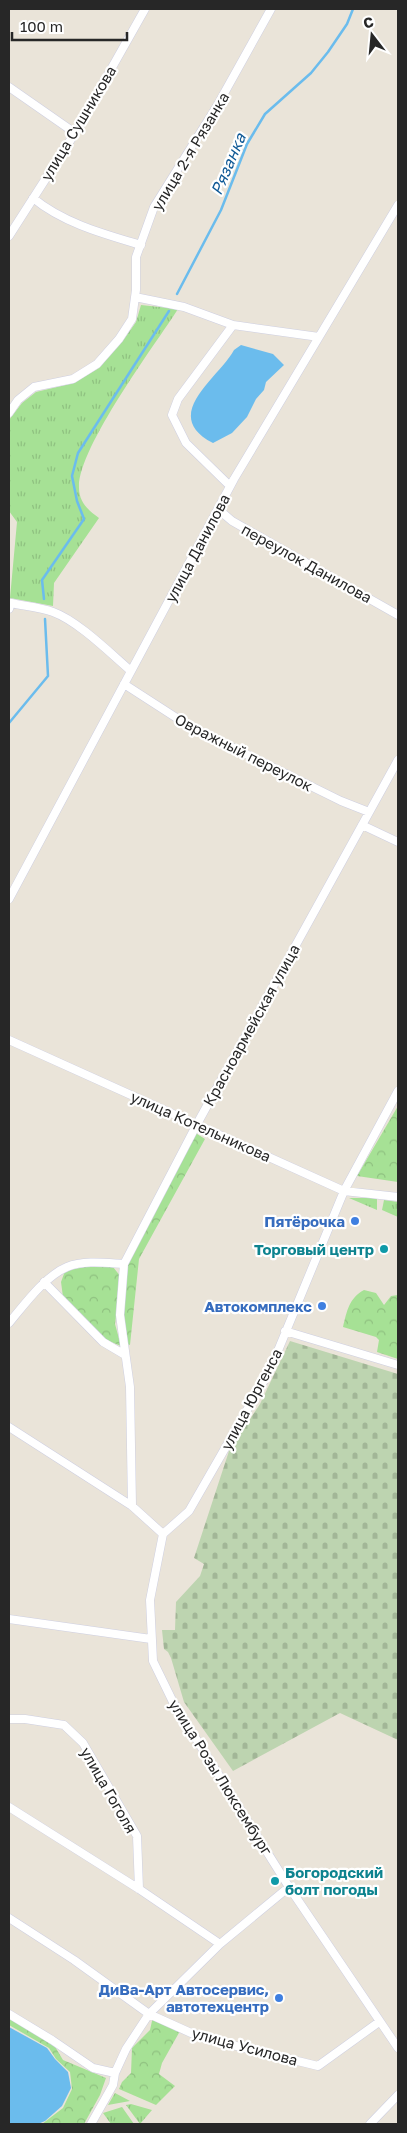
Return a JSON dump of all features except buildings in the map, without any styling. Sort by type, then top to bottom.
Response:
[{"type":"street","name":"улица Сушникова","points":[[9,236],[75,132],[145,9]]},
{"type":"street","name":"улица 2-я Рязанка","points":[[9,413],[18,400],[34,387],[73,379],[97,364],[120,339],[132,319],[135,297],[136,258],[154,206],[217,106],[271,9]]},
{"type":"street","points":[[9,86],[75,132]]},
{"type":"street","points":[[33,198],[46,209],[94,231],[141,245]]},
{"type":"street","name":"улица Данилова","points":[[9,899],[230,486],[398,205]]},
{"type":"street","points":[[135,297],[184,307],[233,325],[319,337]]},
{"type":"street","points":[[230,486],[186,444],[172,415],[178,399],[233,325]]},
{"type":"street","name":"переулок Данилова","points":[[218,509],[232,521],[398,615]]},
{"type":"street","points":[[10,606],[53,612],[67,619],[131,671]]},
{"type":"street","name":"Овражный переулок","points":[[124,684],[189,726],[341,801],[369,812]]},
{"type":"street","name":"Красноармейская улица","points":[[132,1506],[130,1387],[120,1315],[124,1264],[197,1124],[398,760]]},
{"type":"street","points":[[362,825],[398,842]]},
{"type":"street","name":"улица Котельникова","points":[[9,1040],[344,1191],[398,1197]]},
{"type":"street","name":"улица Юргенса","points":[[163,1534],[188,1511],[270,1370],[344,1191],[398,1090]]},
{"type":"street","points":[[9,1323],[44,1282],[66,1267],[89,1263],[124,1264]]},
{"type":"street","points":[[44,1282],[103,1342],[125,1355]]},
{"type":"street","points":[[285,1331],[398,1366]]},
{"type":"street","points":[[9,1427],[132,1506],[163,1534]]},
{"type":"street","name":"улица Розы Люксембург","points":[[163,1534],[150,1600],[153,1661],[173,1702],[290,1886],[398,2048]]},
{"type":"street","points":[[9,1619],[151,1639]]},
{"type":"street","name":"улица Гоголя","points":[[9,1719],[25,1719],[64,1725],[83,1743],[137,1836],[139,1889]]},
{"type":"street","points":[[9,1807],[139,1889],[220,1944]]},
{"type":"street","points":[[91,2124],[114,2085],[114,2073],[148,2014],[220,1944],[290,1886]]},
{"type":"street","name":"улица Усилова","points":[[9,1918],[74,1960],[148,2014],[200,2037],[318,2066],[379,2022]]},
{"type":"street","points":[[9,2014],[93,2068],[114,2073]]},
{"type":"street","points":[[370,2124],[398,2095]]},
{"type":"green space","points":[[141,305],[178,309],[119,397],[90,449],[82,471],[79,493],[82,502],[99,518],[54,583],[53,606],[10,598],[17,522],[9,511],[9,420],[22,403],[36,392],[74,383],[99,368],[122,342],[136,322]]},
{"type":"green space","points":[[398,1106],[398,1182],[357,1176]]},
{"type":"green space","points":[[194,1132],[205,1139],[139,1259],[130,1345],[127,1344],[121,1315],[127,1262]]},
{"type":"green space","points":[[349,1198],[377,1198],[377,1210]]},
{"type":"green space","points":[[384,1200],[398,1202],[398,1217],[382,1210]]},
{"type":"green space","points":[[89,1266],[113,1267],[121,1277],[115,1324],[121,1346],[104,1339],[63,1297],[61,1282],[65,1271]]},
{"type":"green space","points":[[364,1290],[376,1293],[384,1305],[391,1296],[398,1295],[398,1359],[377,1352],[379,1340],[376,1337],[343,1327],[347,1310],[352,1301]]},
{"type":"green space","points":[[290,1341],[398,1374],[398,1740],[340,1713],[233,1771],[184,1702],[171,1658],[164,1649],[162,1630],[175,1630],[176,1602],[200,1576],[204,1564],[194,1558],[229,1451],[260,1404]]},
{"type":"green space","points":[[155,2017],[180,2031],[162,2063],[159,2074],[175,2086],[156,2105],[119,2089],[122,2082],[131,2073],[132,2048],[150,2030]]},
{"type":"green space","points":[[9,2018],[54,2045],[63,2060],[106,2078],[100,2095],[84,2124],[42,2124],[63,2108],[72,2089],[70,2072],[56,2059],[49,2048],[9,2025]]},
{"type":"green space","points":[[115,2093],[130,2101],[108,2105]]},
{"type":"green space","points":[[131,2104],[152,2110],[140,2124],[126,2105]]},
{"type":"green space","points":[[122,2107],[134,2124],[111,2124],[103,2113]]},
{"type":"water","points":[[241,345],[273,354],[284,365],[266,382],[264,390],[256,399],[247,417],[232,433],[213,443],[198,432],[191,421],[192,409],[198,396],[207,384],[234,350]]},
{"type":"water","points":[[9,2027],[47,2048],[68,2072],[71,2088],[62,2106],[45,2121],[38,2124],[9,2124]]},
{"type":"waterway","name":"Рязанка","points":[[177,294],[221,210],[247,144],[265,114],[311,73],[347,24],[353,9]]},
{"type":"waterway","name":"Рязанка","points":[[44,599],[42,580],[84,519],[77,501],[72,476],[78,453],[169,311]]},
{"type":"waterway","name":"Рязанка","points":[[9,723],[48,676],[45,619]]},
{"type":"place","name":"Пятёрочка","points":[[355,1221]]},
{"type":"place","name":"Торговый центр","points":[[384,1249]]},
{"type":"place","name":"Автокомплекс","points":[[322,1306]]},
{"type":"place","name":"Богородский болт погоды","points":[[275,1881]]},
{"type":"place","name":"ДиВа-Арт Автосервис, автотехцентр","points":[[279,1998]]}]
